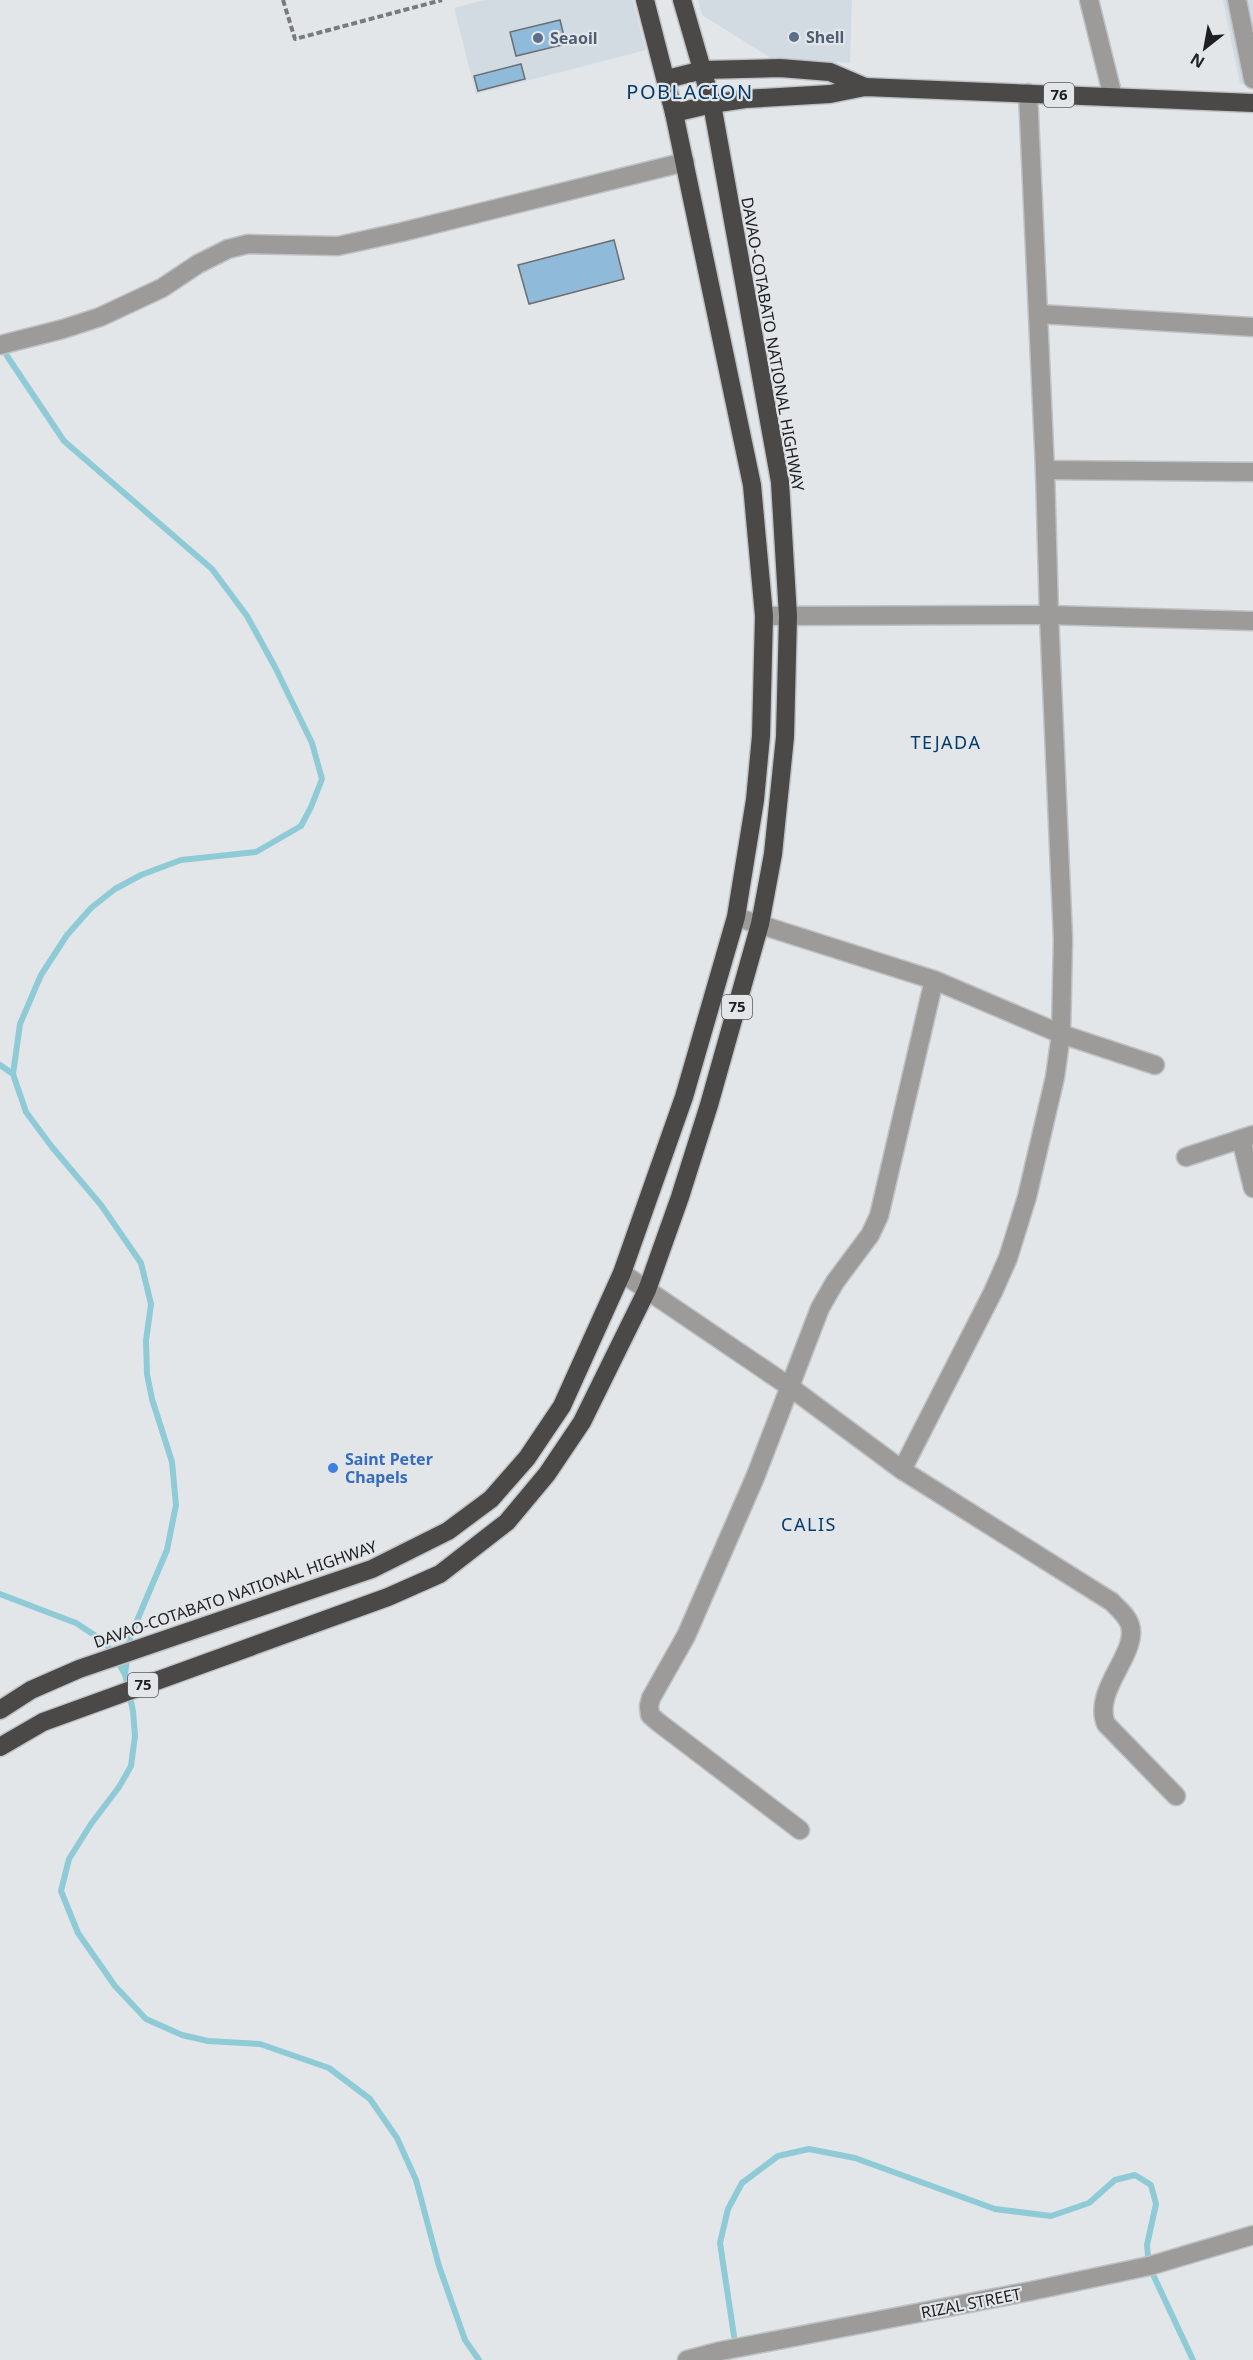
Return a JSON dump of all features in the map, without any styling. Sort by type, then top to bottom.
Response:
[{"type":"highway","name":"DAVAO-COTABATO NATIONAL HIGHWAY","points":[[0,1710],[31,1690],[79,1669],[372,1569],[448,1531],[490,1499],[527,1458],[562,1406],[622,1273],[684,1097],[736,917],[755,800],[761,736],[764,616],[752,485],[667,79],[645,0]]},
{"type":"highway","name":"DAVAO-COTABATO NATIONAL HIGHWAY","points":[[0,1747],[43,1722],[388,1597],[440,1574],[507,1522],[547,1474],[582,1422],[647,1290],[709,1105],[760,924],[773,854],[785,737],[788,616],[780,482],[712,104],[682,0]]},
{"type":"highway","name":"76","points":[[667,79],[703,70],[780,68],[830,72],[865,87]]},
{"type":"highway","name":"76","points":[[674,113],[712,104],[756,98],[830,94],[865,87],[1253,103]]},
{"type":"street","points":[[1089,0],[1113,97]]},
{"type":"street","points":[[1237,0],[1248,25],[1253,79]]},
{"type":"street","points":[[902,1470],[1008,1258],[1027,1197],[1055,1077],[1061,1034],[1063,939],[1039,314],[1028,93]]},
{"type":"street","points":[[0,345],[100,317],[162,288],[198,264],[228,249],[248,244],[338,246],[685,162]]},
{"type":"street","points":[[1039,314],[1253,327]]},
{"type":"street","points":[[1045,470],[1253,472]]},
{"type":"street","points":[[764,616],[1049,615],[1253,621]]},
{"type":"street","points":[[736,917],[934,980],[1061,1034],[1155,1065]]},
{"type":"street","points":[[800,1830],[657,1722],[650,1715],[649,1706],[660,1681],[686,1636],[756,1475],[820,1308],[835,1282],[870,1235],[879,1216],[934,980]]},
{"type":"street","points":[[1186,1157],[1247,1137],[1253,1188]]},
{"type":"street","points":[[622,1273],[790,1387],[902,1470],[1112,1602],[1124,1614],[1131,1626],[1129,1641],[1102,1703],[1102,1715],[1106,1724],[1176,1796]]},
{"type":"street","name":"RIZAL STREET","points":[[687,2360],[776,2340],[1138,2268],[1253,2235]]},
{"type":"path","points":[[283,0],[295,39],[442,0]]},
{"type":"shaded area","points":[[484,0],[633,0],[646,50],[476,94],[454,8]]},
{"type":"shaded area","name":"Shell","points":[[698,0],[852,0],[850,63],[771,58],[702,15]]},
{"type":"shaded area","points":[[1223,0],[1253,0],[1253,85],[1240,84]]},
{"type":"building","name":"Seaoil","points":[[560,20],[566,44],[516,56],[510,32]]},
{"type":"building","points":[[521,64],[525,79],[478,91],[474,76]]},
{"type":"building","points":[[614,240],[624,279],[529,304],[518,265]]},
{"type":"waterway","points":[[7,356],[64,441],[212,569],[247,616],[275,667],[312,743],[322,779],[301,826],[256,852],[181,860],[141,875],[115,889],[91,908],[67,935],[41,975],[20,1024],[13,1074],[26,1112],[101,1205],[141,1263],[151,1304],[146,1341],[147,1374],[152,1399],[172,1462],[176,1505],[167,1550],[130,1637],[125,1674]]},
{"type":"waterway","points":[[0,1065],[13,1074]]},
{"type":"waterway","points":[[0,1594],[76,1623],[105,1642],[125,1674],[133,1711],[135,1736],[131,1766],[69,1859],[61,1891],[78,1933],[115,1986],[146,2019],[182,2035],[208,2041],[260,2044],[329,2068],[370,2099],[397,2138],[416,2180],[439,2266],[465,2340],[479,2360]]},
{"type":"waterway","points":[[734,2336],[720,2243],[728,2209],[742,2183],[778,2156],[809,2149],[855,2158],[995,2209],[1051,2216],[1089,2203],[1115,2180],[1135,2175],[1151,2185],[1156,2204],[1147,2245],[1149,2266],[1193,2360]]},
{"type":"place","name":"Shell","points":[[794,37]]},
{"type":"place","name":"Seaoil","points":[[538,38]]},
{"type":"place","name":"Saint Peter Chapels","points":[[333,1468]]},
{"type":"district","name":"POBLACION","points":[[690,92]]},
{"type":"district","name":"TEJADA","points":[[946,743]]},
{"type":"district","name":"CALIS","points":[[809,1525]]}]
